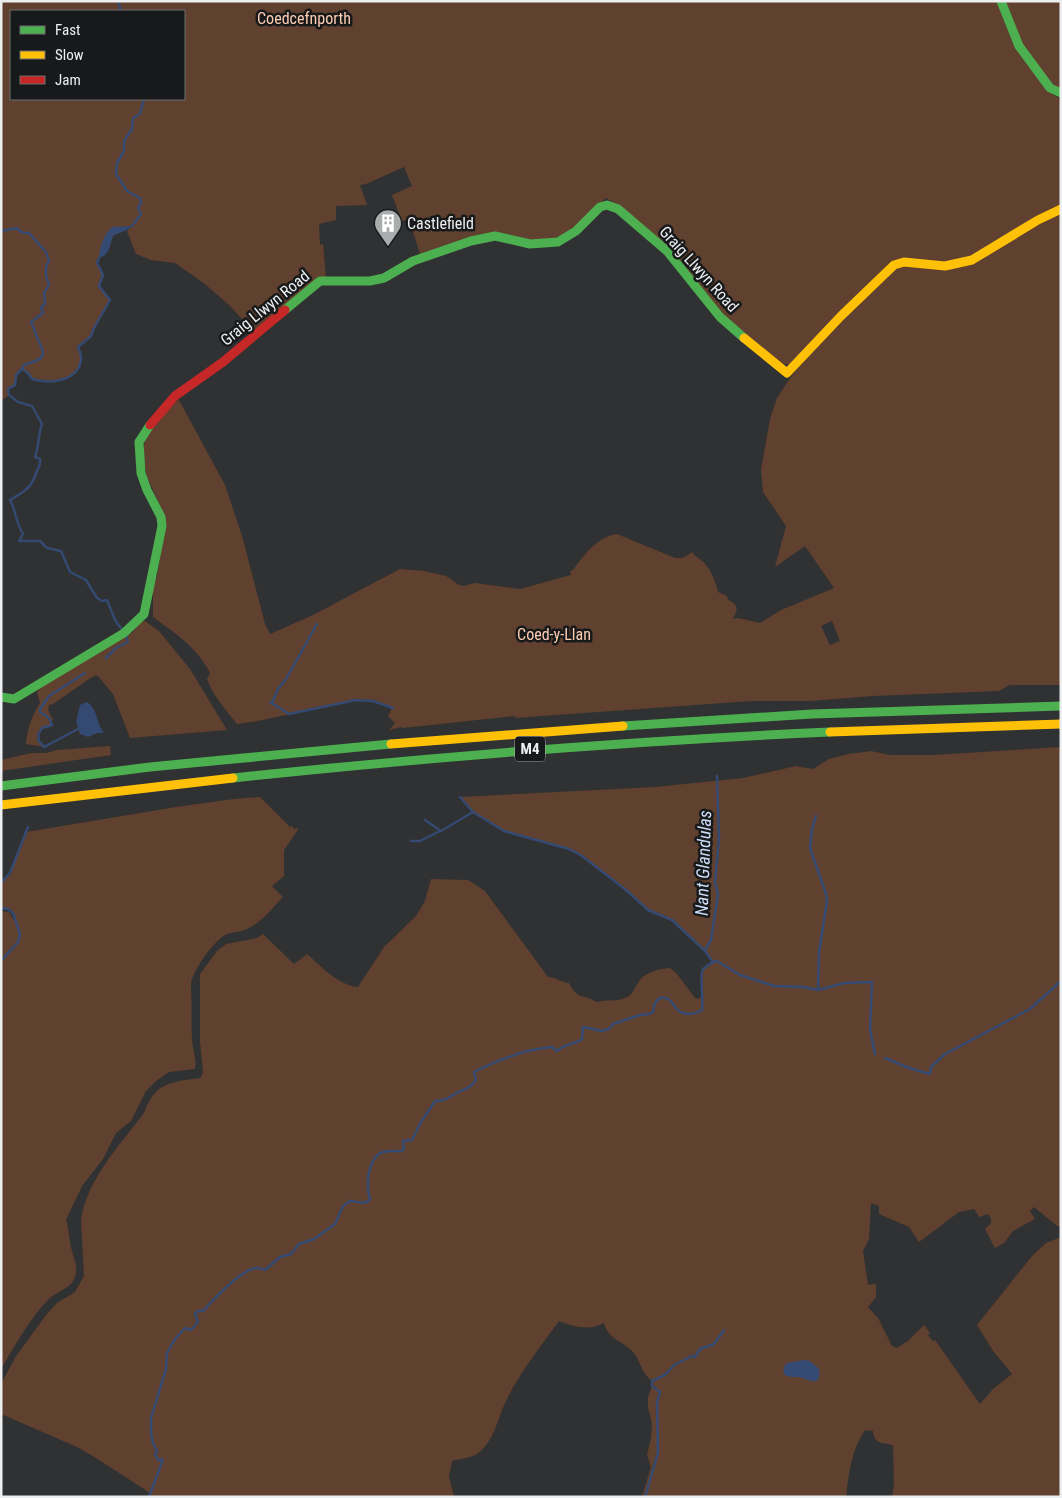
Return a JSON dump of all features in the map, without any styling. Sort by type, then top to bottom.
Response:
[{"type":"main road","points":[[1001,1],[1019,46],[1050,88],[1061,93]]},
{"type":"main road","name":"Graig Llwyn Road","points":[[1,697],[14,700],[124,633],[144,614],[162,526],[161,517],[147,490],[141,473],[139,442],[147,429],[175,396],[223,362],[320,281],[370,281],[384,278],[413,261],[471,240],[496,236],[530,244],[558,242],[576,231],[600,207],[607,205],[618,208],[667,251],[720,317],[787,373],[835,322],[894,265],[904,262],[945,266],[972,260],[1038,220],[1061,209]]},
{"type":"main road","name":"M4","points":[[1,786],[288,753],[506,734],[723,719],[1061,706]]},
{"type":"main road","name":"M4","points":[[1,805],[159,785],[523,750],[694,738],[985,725],[1061,724]]},
{"type":"green space","name":"Coedcefnporth","points":[[1,1],[997,1],[1016,49],[1047,91],[1061,99],[1061,206],[975,256],[952,262],[900,259],[790,365],[780,363],[760,348],[714,308],[684,264],[623,208],[606,198],[569,232],[555,240],[542,243],[507,234],[421,257],[409,219],[402,221],[392,195],[412,186],[404,167],[360,185],[367,205],[336,206],[336,220],[319,224],[320,245],[323,244],[326,278],[254,332],[230,306],[205,284],[175,263],[151,260],[136,254],[127,231],[131,227],[112,227],[97,263],[103,275],[99,287],[110,300],[91,336],[79,347],[81,358],[79,367],[69,377],[54,381],[32,379],[22,369],[16,375],[15,385],[8,389],[9,395],[1,401]]},
{"type":"green space","points":[[1001,1],[1061,1],[1061,93],[1050,88],[1019,46]]},
{"type":"green space","name":"Coed-y-Llan","points":[[1061,213],[1061,685],[1010,685],[999,691],[873,696],[811,701],[751,701],[515,718],[515,716],[401,727],[389,730],[395,723],[388,716],[392,708],[373,701],[356,700],[237,724],[213,691],[207,679],[210,673],[199,656],[170,629],[153,617],[153,587],[157,576],[165,529],[162,510],[147,477],[143,454],[145,439],[170,407],[179,400],[225,485],[243,539],[265,624],[270,634],[313,615],[400,569],[424,571],[446,576],[463,586],[475,583],[520,589],[571,575],[570,571],[597,543],[617,534],[675,558],[682,558],[693,552],[694,555],[704,562],[710,571],[718,592],[727,596],[728,600],[736,606],[737,610],[733,619],[738,618],[760,623],[781,610],[834,588],[805,546],[775,567],[786,526],[763,492],[761,470],[770,419],[777,398],[790,378],[822,339],[893,269],[903,266],[958,267]],"holes":[[[832,621],[840,641],[830,645],[821,626]]]},
{"type":"green space","points":[[145,621],[159,631],[190,669],[227,730],[130,738],[113,694],[97,675],[49,705],[48,710],[53,720],[50,722],[52,725],[42,728],[38,735],[39,741],[44,747],[26,744],[30,723],[40,703],[37,692],[58,668],[71,660],[106,648],[133,632],[140,622]]},
{"type":"green space","points":[[110,746],[111,755],[1,771],[1,760],[31,753]]},
{"type":"green space","points":[[1061,747],[1061,1226],[1057,1226],[1034,1207],[1030,1211],[1035,1219],[1013,1231],[1004,1243],[995,1248],[985,1229],[991,1223],[991,1219],[988,1214],[979,1217],[974,1209],[959,1212],[919,1242],[909,1227],[879,1214],[879,1206],[871,1203],[869,1239],[863,1251],[868,1285],[876,1284],[876,1297],[868,1307],[878,1318],[892,1346],[897,1348],[908,1341],[924,1325],[930,1333],[928,1335],[933,1341],[935,1340],[980,1404],[993,1389],[1012,1374],[993,1351],[977,1325],[1032,1256],[1046,1243],[1061,1237],[1061,1497],[892,1497],[894,1484],[893,1445],[877,1441],[873,1431],[865,1430],[854,1454],[846,1497],[642,1497],[651,1467],[647,1455],[652,1423],[648,1408],[648,1397],[652,1381],[645,1374],[635,1355],[628,1347],[609,1333],[604,1323],[592,1327],[581,1327],[559,1321],[518,1380],[506,1401],[488,1443],[477,1454],[452,1461],[449,1477],[454,1497],[149,1497],[150,1493],[77,1447],[1,1414],[1,1384],[16,1356],[46,1315],[57,1303],[75,1292],[84,1276],[81,1220],[84,1205],[97,1177],[144,1113],[153,1095],[159,1089],[172,1083],[200,1078],[203,1073],[200,1042],[200,974],[217,951],[226,944],[257,938],[263,934],[294,964],[307,954],[337,979],[351,986],[358,987],[384,947],[416,916],[425,901],[431,879],[468,880],[485,891],[548,977],[569,983],[578,994],[597,1002],[622,999],[633,992],[644,976],[656,970],[670,968],[677,974],[695,998],[699,999],[703,993],[701,979],[703,972],[713,962],[705,951],[672,920],[648,910],[626,890],[582,856],[569,849],[504,831],[473,812],[460,797],[655,787],[743,778],[796,766],[813,769],[829,759],[871,751],[890,755],[934,755]]},
{"type":"green space","points":[[260,797],[290,827],[292,826],[294,829],[299,828],[284,850],[284,876],[272,886],[283,897],[254,925],[222,937],[199,964],[191,985],[192,1039],[195,1069],[169,1072],[156,1081],[146,1091],[131,1121],[116,1133],[103,1159],[82,1186],[66,1220],[76,1266],[73,1281],[52,1296],[36,1314],[1,1370],[1,911],[9,912],[16,921],[11,912],[1,908],[1,883],[10,873],[26,832],[176,807]]},
{"type":"water","points":[[132,226],[113,236],[107,252],[103,257],[99,258],[102,241],[112,227]]},
{"type":"water","points":[[87,702],[93,708],[104,733],[97,733],[88,737],[80,734],[76,722],[80,705]]},
{"type":"water","points":[[804,1360],[810,1361],[819,1369],[816,1381],[786,1376],[784,1373],[787,1363]]},
{"type":"waterway","points":[[118,1],[120,10]]},
{"type":"waterway","points":[[132,226],[141,214],[138,208],[141,203],[140,198],[127,191],[116,174],[117,163],[124,151],[124,141],[132,129],[133,118],[140,114],[144,100]]},
{"type":"waterway","points":[[1,231],[17,228],[21,232],[29,233],[46,252],[49,261],[46,267],[49,285],[44,293],[45,304],[41,307],[43,313],[31,322],[43,354],[40,359],[24,365],[22,369]]},
{"type":"waterway","points":[[99,258],[97,263],[103,275],[99,286],[110,300],[91,336],[78,347],[81,358],[75,373],[69,377],[54,381],[39,381],[32,379],[22,369],[16,375],[15,385],[8,389],[9,395],[18,402],[32,406],[42,424],[35,457],[40,459],[40,462],[33,482],[10,500],[23,534],[19,541],[40,541],[47,548],[61,551],[70,572],[86,580],[97,598],[102,601],[107,600],[115,620],[123,631]]},
{"type":"waterway","points":[[272,703],[278,689],[286,679],[317,624]]},
{"type":"waterway","points":[[106,658],[116,648],[128,642],[126,635]]},
{"type":"waterway","points":[[78,729],[44,747],[39,741],[38,735],[42,728],[52,725],[49,718],[40,712],[40,709],[49,696],[85,673]]},
{"type":"waterway","points":[[270,702],[289,714],[356,700],[373,701],[393,708]]},
{"type":"waterway","name":"Nant Glandulas","points":[[705,950],[711,940],[718,894],[715,883],[719,838],[717,776]]},
{"type":"waterway","name":"Nant Glandulas","points":[[149,1497],[162,1462],[162,1459],[158,1460],[155,1454],[157,1451],[151,1433],[151,1418],[166,1369],[167,1353],[175,1339],[185,1328],[191,1330],[198,1322],[195,1314],[198,1311],[203,1311],[228,1285],[244,1273],[257,1268],[265,1270],[280,1257],[291,1254],[299,1244],[314,1239],[335,1224],[343,1206],[350,1201],[363,1203],[368,1201],[370,1199],[368,1175],[375,1158],[384,1152],[402,1151],[404,1149],[403,1141],[412,1140],[435,1101],[446,1099],[468,1088],[476,1080],[474,1072],[502,1059],[532,1050],[552,1047],[557,1051],[582,1039],[583,1027],[602,1031],[609,1029],[613,1024],[653,1012],[655,1003],[661,998],[669,1000],[681,1012],[692,1014],[702,1010],[702,972],[703,969],[713,962],[705,951],[672,920],[648,910],[626,890],[582,856],[569,849],[504,831],[473,812],[460,797]]},
{"type":"waterway","points":[[425,820],[441,831],[473,812]]},
{"type":"waterway","points":[[816,816],[812,829],[810,848],[827,901],[819,952],[818,990]]},
{"type":"waterway","points":[[1,883],[10,873],[28,827]]},
{"type":"waterway","points":[[411,841],[420,841],[440,831]]},
{"type":"waterway","points":[[1,908],[8,909],[13,913],[20,934],[18,942],[1,961]]},
{"type":"waterway","points":[[713,962],[717,961],[740,975],[774,986],[803,987],[818,990],[844,983],[872,982],[870,1030],[875,1054]]},
{"type":"waterway","points":[[885,1058],[930,1074],[931,1067],[945,1054],[1030,1009],[1061,981]]},
{"type":"waterway","points":[[645,1497],[658,1453],[657,1402],[660,1392],[652,1386],[652,1381],[665,1375],[674,1365],[692,1356],[695,1357],[700,1349],[714,1344],[724,1330]]},
{"type":"traffic: fast","points":[[1001,1],[1019,46],[1050,88],[1061,93]]},
{"type":"traffic: fast","points":[[285,310],[320,281],[370,281],[384,278],[413,261],[471,241],[495,236],[530,244],[558,242],[576,231],[600,207],[607,205],[618,209],[667,251],[720,317],[744,338]]},
{"type":"traffic: fast","points":[[1,697],[14,699],[124,633],[144,614],[162,526],[161,517],[147,490],[141,473],[139,442],[150,425]]},
{"type":"traffic: fast","points":[[623,726],[812,714],[1061,706]]},
{"type":"traffic: fast","points":[[233,778],[531,751],[680,740],[830,732]]},
{"type":"traffic: fast","points":[[1,786],[150,767],[391,744]]},
{"type":"traffic: slow","points":[[744,338],[787,373],[841,316],[894,265],[904,262],[945,266],[972,260],[1038,220],[1061,209]]},
{"type":"traffic: slow","points":[[830,732],[1061,724]]},
{"type":"traffic: slow","points":[[391,744],[623,726]]},
{"type":"traffic: slow","points":[[1,805],[233,778]]},
{"type":"traffic: jam","points":[[150,425],[175,396],[223,362],[285,310]]},
{"type":"place","name":"Castlefield","points":[[388,247]]}]
